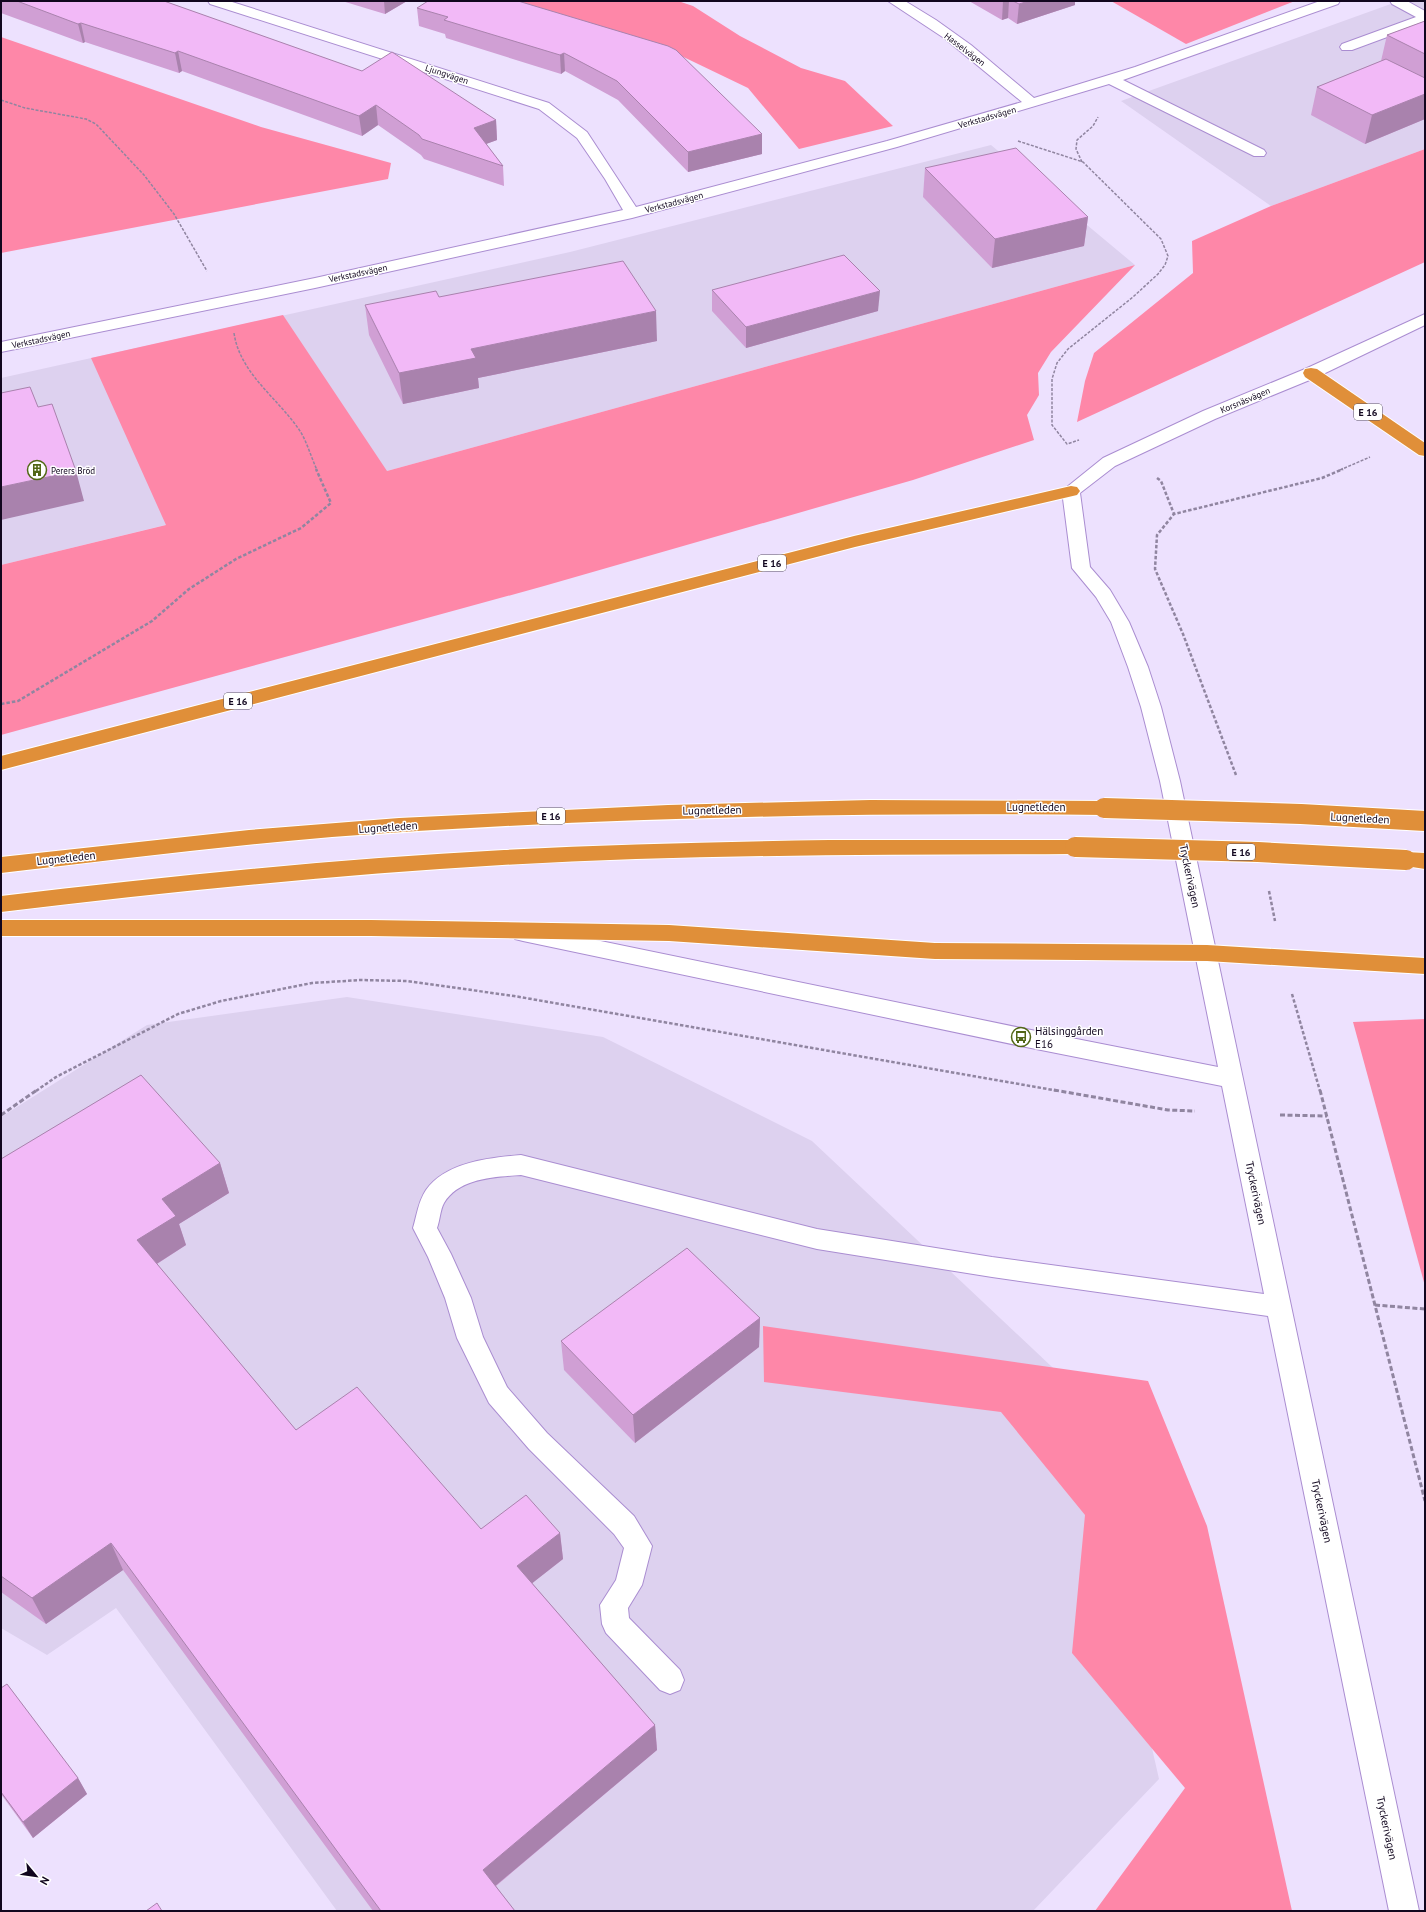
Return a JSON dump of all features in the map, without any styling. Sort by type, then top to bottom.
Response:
[{"type":"highway","name":"E 16","points":[[1311,373],[1425,451]]},
{"type":"highway","name":"E 16","points":[[1,763],[854,542],[1071,491]]},
{"type":"highway","name":"Lugnetleden","points":[[1,865],[309,832],[544,817],[660,812],[871,807],[1104,808],[1301,814],[1425,821]]},
{"type":"highway","name":"E 16","points":[[1,904],[175,884],[423,862],[611,853],[879,847],[1075,847],[1258,852],[1415,860]]},
{"type":"highway","points":[[1,928],[213,927],[669,933],[935,951],[1207,953],[1425,966]]},
{"type":"street","name":"Ljungvägen","points":[[215,1],[544,106],[582,135],[612,180],[632,214]]},
{"type":"street","name":"Hasselvägen","points":[[895,1],[925,19],[986,64],[1032,103]]},
{"type":"street","name":"Verkstadsvägen","points":[[1,347],[632,214],[892,144],[1070,92],[1333,1]]},
{"type":"street","points":[[1397,1],[1425,17]]},
{"type":"street","points":[[1347,47],[1425,17]]},
{"type":"street","points":[[1110,79],[1259,153]]},
{"type":"street","name":"Korsnäsvägen","points":[[1071,491],[1109,462],[1216,412],[1311,373],[1425,319]]},
{"type":"street","name":"Tryckerivägen","points":[[1071,491],[1081,568],[1103,594],[1120,622],[1138,667],[1151,707],[1170,781],[1207,953],[1404,1911]]},
{"type":"street","points":[[509,930],[1021,1037],[1233,1079]]},
{"type":"street","points":[[670,1680],[616,1624],[614,1605],[628,1585],[638,1546],[624,1525],[538,1441],[498,1395],[470,1338],[458,1298],[439,1254],[425,1228],[433,1199],[446,1184],[486,1168],[521,1165],[817,1239],[992,1267],[1280,1307]]},
{"type":"path","points":[[1070,92],[1097,111],[1098,118],[1093,126],[1077,140],[1076,149],[1083,162],[1161,239],[1168,256],[1165,265],[1158,274],[1133,297],[1068,349],[1057,363],[1052,379],[1052,425],[1067,444],[1097,434],[1161,481],[1174,514]]},
{"type":"path","points":[[1,100],[25,108],[86,119],[96,124],[144,175],[174,214],[225,301],[231,315],[236,346],[254,377],[300,431],[331,503],[301,528],[236,559],[189,589],[152,621],[18,701],[1,704]]},
{"type":"path","points":[[1012,139],[1083,162]]},
{"type":"path","points":[[1238,781],[1229,752],[1183,634],[1155,569],[1157,535],[1174,514],[1322,478],[1376,454]]},
{"type":"path","points":[[1267,884],[1282,958],[1327,1116],[1425,1501]]},
{"type":"path","points":[[1,1115],[56,1077],[178,1014],[281,988],[312,983],[361,980],[407,981],[514,996],[1168,1110],[1240,1114],[1327,1116]]},
{"type":"path","points":[[1375,1305],[1425,1309]]},
{"type":"shaded area","points":[[512,1],[678,1],[693,6],[740,36],[801,68],[845,81],[893,126],[799,149],[748,88],[671,51]]},
{"type":"shaded area","points":[[1111,1],[1295,1],[1186,44]]},
{"type":"shaded area","points":[[1399,1],[1425,1],[1425,149],[1271,206],[1121,101]]},
{"type":"shaded area","points":[[1,37],[261,127],[391,163],[388,179],[1,253]]},
{"type":"shaded area","points":[[991,145],[1135,265],[387,471],[1,565],[1,378],[570,252]]},
{"type":"shaded area","points":[[1425,149],[1425,262],[1077,422],[1085,381],[1094,353],[1193,273],[1192,241],[1271,206]]},
{"type":"shaded area","points":[[1135,265],[1051,352],[1038,373],[1039,395],[1027,415],[1034,440],[913,480],[544,586],[1,735],[1,565],[166,525],[91,358],[283,315],[387,471]]},
{"type":"shaded area","points":[[347,997],[603,1037],[812,1141],[1069,1383],[1159,1779],[1033,1911],[337,1911],[116,1608],[47,1655],[1,1628],[1,1117],[147,1025]]},
{"type":"shaded area","points":[[1425,1019],[1425,1286],[1353,1022]]},
{"type":"shaded area","points":[[763,1326],[1148,1381],[1207,1526],[1292,1911],[1095,1911],[1185,1788],[1072,1653],[1085,1515],[1001,1412],[764,1382]]},
{"type":"building","points":[[17,1],[164,1],[362,71],[392,52],[496,120],[474,128],[503,166],[422,139],[419,135],[376,105],[359,116],[178,51],[175,53],[81,23],[78,24]]},
{"type":"building","points":[[428,1],[518,1],[668,46],[676,50],[762,134],[688,152],[617,81],[564,53],[560,55],[444,20],[448,17],[417,8]]},
{"type":"building","points":[[1013,1],[1029,1],[1019,4]]},
{"type":"building","points":[[1425,21],[1425,54],[1387,35]]},
{"type":"building","points":[[1386,59],[1425,78],[1425,94],[1372,115],[1317,87]]},
{"type":"building","points":[[1016,148],[1088,217],[995,239],[925,168]]},
{"type":"building","points":[[844,255],[880,291],[746,327],[712,290]]},
{"type":"building","points":[[623,261],[656,311],[471,349],[476,358],[399,373],[365,305],[436,291],[439,297]]},
{"type":"building","points":[[30,387],[38,407],[52,404],[76,471],[1,487],[1,393]]},
{"type":"building","points":[[141,1075],[220,1163],[162,1199],[176,1216],[137,1240],[296,1430],[357,1387],[481,1529],[526,1495],[560,1533],[517,1566],[655,1725],[483,1870],[515,1911],[381,1911],[111,1543],[32,1598],[1,1576],[1,1159]]},
{"type":"building","points":[[687,1248],[760,1318],[633,1415],[561,1341]]},
{"type":"building","points":[[7,1684],[78,1778],[23,1822],[1,1792],[1,1688]]},
{"type":"building","points":[[157,1903],[162,1911],[146,1911]]},
{"type":"place","name":"Perers Bröd","points":[[37,470]]},
{"type":"place","name":"Hälsinggården E16","points":[[1021,1037]]}]
